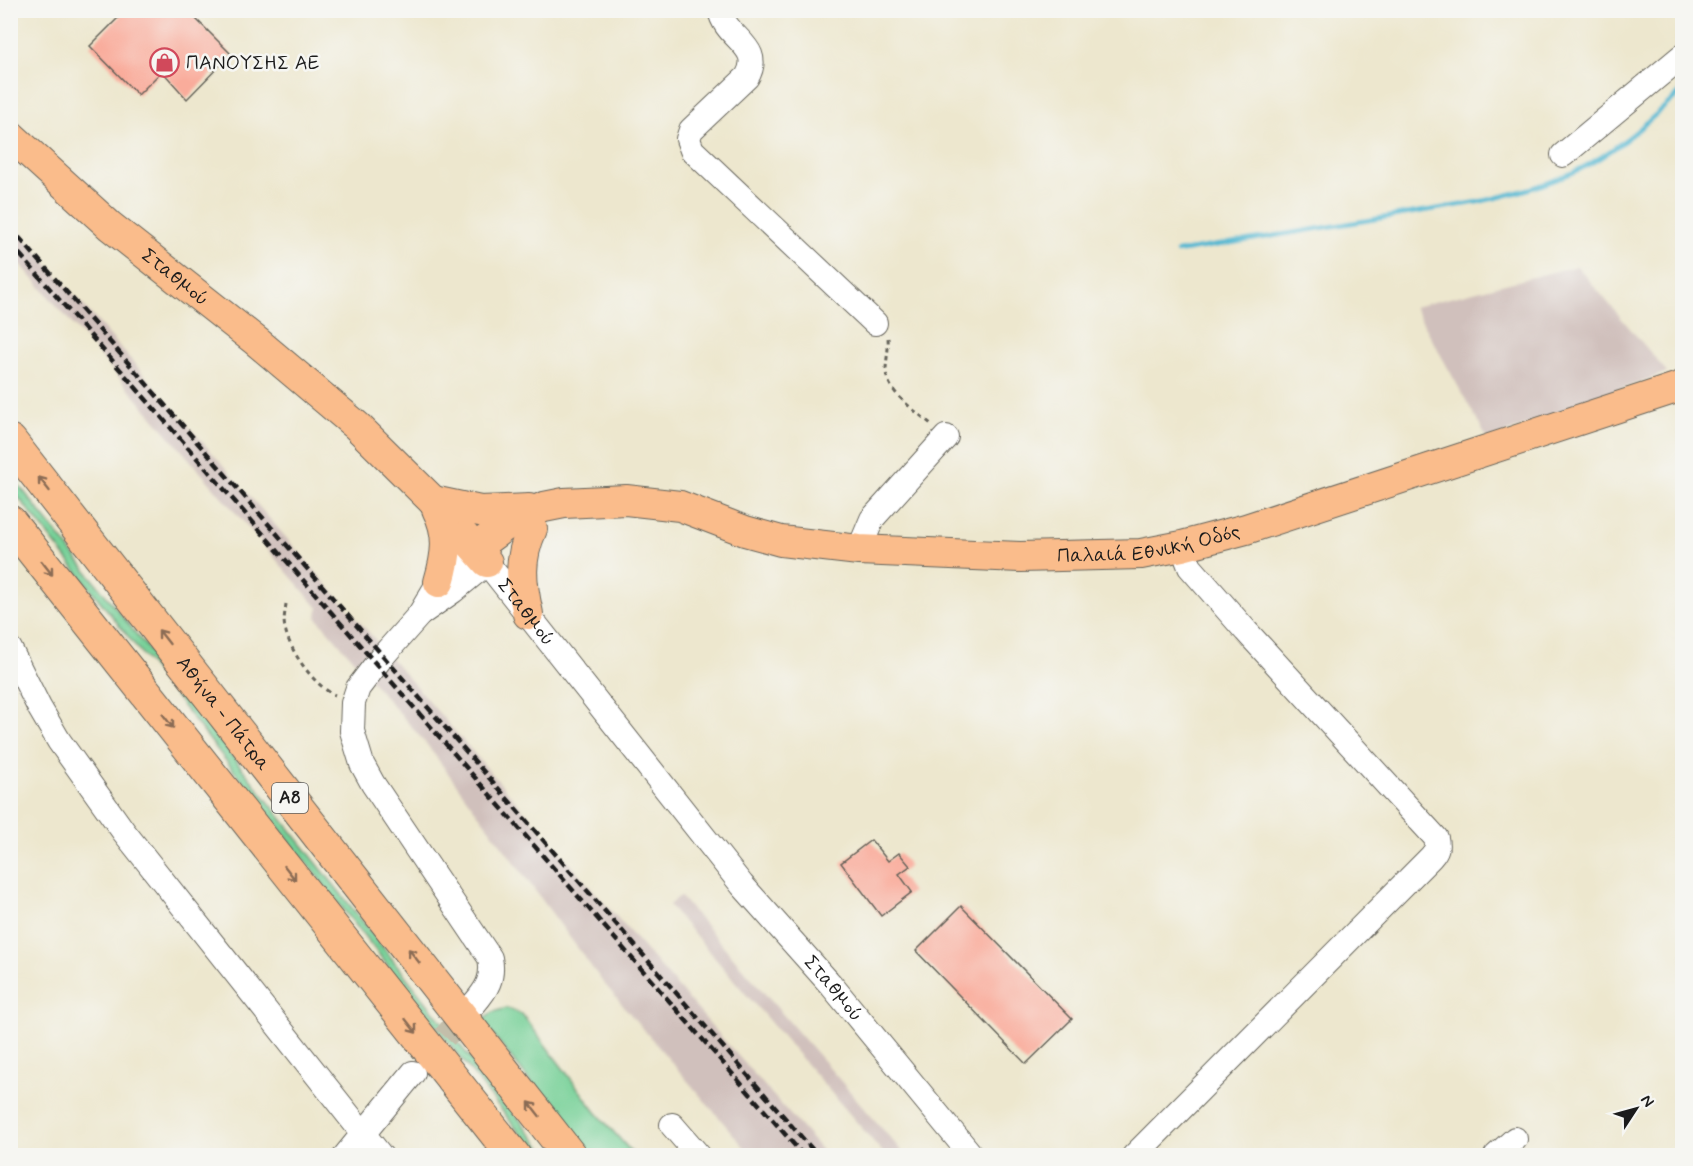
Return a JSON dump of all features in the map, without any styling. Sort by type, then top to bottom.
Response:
[{"type":"highway","name":"Αθήνα - Πάτρα","points":[[10,441],[570,1155]]},
{"type":"highway","name":"Α8","points":[[10,522],[514,1155]]},
{"type":"main road","name":"Σταθμού","points":[[10,135],[110,226],[316,390],[357,426],[433,501],[481,555]]},
{"type":"main road","name":"Παλαιά Εθνική Οδός","points":[[481,555],[513,520],[538,518],[599,501],[626,500],[680,506],[745,531],[782,541],[859,550],[1020,557],[1141,554],[1246,529],[1683,386]]},
{"type":"main road","points":[[433,501],[480,511],[509,511],[538,518],[524,551],[521,573],[528,614]]},
{"type":"main road","points":[[433,501],[443,521],[447,536],[447,552],[439,582]]},
{"type":"street","points":[[720,10],[722,20],[752,56],[753,67],[747,77],[691,130],[688,139],[692,150],[875,323]]},
{"type":"street","points":[[1563,155],[1683,56]]},
{"type":"street","points":[[859,550],[872,519],[946,437]]},
{"type":"street","points":[[1134,1155],[1437,851],[1438,845],[1436,838],[1269,657],[1190,567],[1182,546]]},
{"type":"street","points":[[474,1004],[485,991],[491,978],[490,958],[362,764],[352,731],[353,703],[358,688],[367,675],[420,614],[439,582],[481,555]]},
{"type":"street","points":[[420,614],[460,585],[481,555]]},
{"type":"street","name":"Σταθμού","points":[[481,555],[742,885],[832,986],[972,1155]]},
{"type":"street","points":[[10,649],[59,741],[117,823],[381,1155]]},
{"type":"street","points":[[345,1155],[413,1073]]},
{"type":"street","points":[[672,1125],[699,1155]]},
{"type":"street","points":[[1496,1155],[1515,1138]]},
{"type":"path","points":[[875,323],[884,331],[888,339],[886,374],[890,384],[896,393],[946,437]]},
{"type":"path","points":[[286,604],[284,626],[290,645],[296,654],[313,678],[330,693],[353,703]]},
{"type":"shaded area","points":[[10,221],[826,1155],[751,1155],[602,981],[428,746],[317,618],[318,608],[11,253]]},
{"type":"shaded area","points":[[1577,266],[1667,372],[1488,440],[1414,307]]},
{"type":"shaded area","points":[[680,896],[905,1155],[885,1155],[669,905]]},
{"type":"green space","points":[[11,475],[548,1155],[537,1155],[11,488]]},
{"type":"green space","points":[[507,1008],[522,1014],[596,1112],[634,1155],[589,1155],[482,1021],[493,1012]]},
{"type":"building","name":"ΠΑΝΟΥΣΗΣ ΑΕ","points":[[126,10],[187,10],[231,54],[187,99],[162,71],[138,95],[90,46]]},
{"type":"building","points":[[871,840],[888,861],[899,853],[910,866],[899,874],[912,892],[881,916],[841,863]]},
{"type":"building","points":[[961,906],[1072,1019],[1026,1064],[916,951]]},
{"type":"waterway","points":[[1177,252],[1478,202],[1556,180],[1583,168],[1613,149],[1682,91]]},
{"type":"tunnel","points":[[421,1064],[471,1007]]},
{"type":"railway","points":[[10,227],[818,1156]]},
{"type":"railway","points":[[10,243],[804,1156]]},
{"type":"place","name":"ΠΑΝΟΥΣΗΣ ΑΕ","points":[[165,63]]}]
